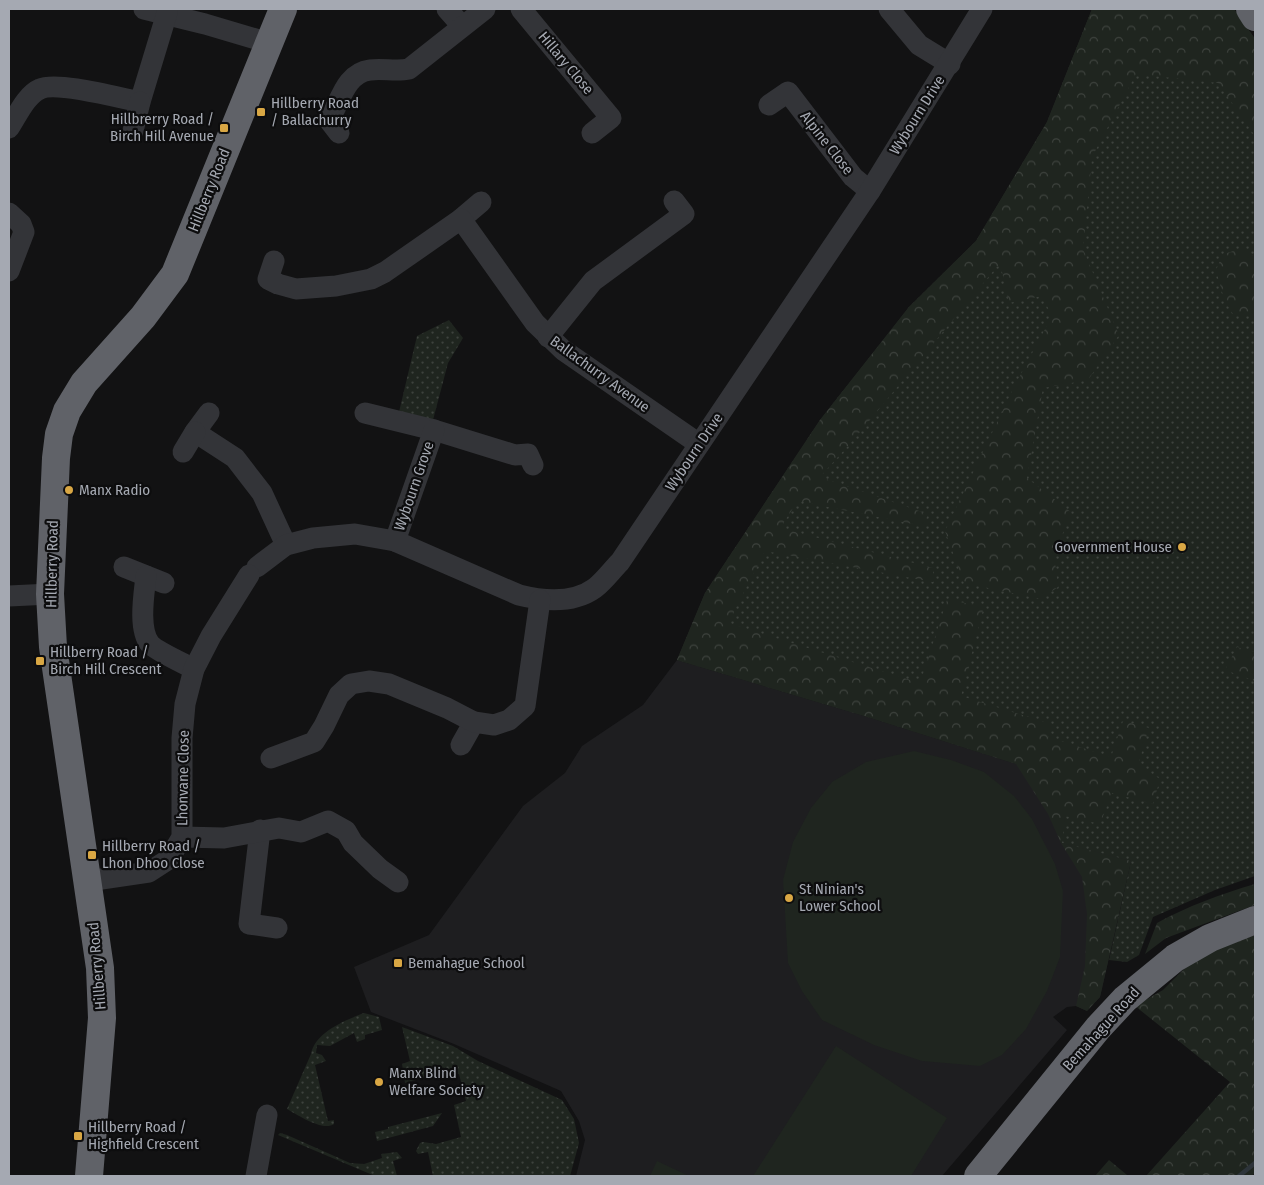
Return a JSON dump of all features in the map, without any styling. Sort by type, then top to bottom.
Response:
[{"type":"highway","name":"Hillberry Road","points":[[89,1176],[102,1018],[100,968],[53,646],[50,594],[56,458],[60,434],[67,411],[84,384],[143,316],[175,274],[283,9]]},
{"type":"highway","points":[[1250,9],[1255,17]]},
{"type":"highway","name":"Bemahague Road","points":[[978,1176],[1098,1028],[1125,999],[1174,958],[1210,938],[1255,920]]},
{"type":"street","points":[[144,9],[270,43]]},
{"type":"street","points":[[447,9],[462,26]]},
{"type":"street","points":[[339,133],[329,120],[337,108],[345,88],[355,76],[368,70],[400,71],[409,69],[485,9]]},
{"type":"street","name":"Hillary Close","points":[[521,9],[618,112],[592,133]]},
{"type":"street","points":[[889,9],[919,45],[950,64]]},
{"type":"street","name":"Wybourn Drive","points":[[253,571],[286,545],[313,538],[355,534],[395,541],[518,595],[540,600],[572,599],[595,588],[620,562],[870,191],[950,64],[982,9]]},
{"type":"street","points":[[133,131],[167,14]]},
{"type":"street","points":[[9,128],[27,100],[40,88],[58,86],[140,102]]},
{"type":"street","name":"Alpine Close","points":[[769,106],[792,88],[853,177],[870,191]]},
{"type":"street","points":[[548,337],[593,281],[684,214],[674,201]]},
{"type":"street","points":[[274,261],[268,279],[296,289],[336,286],[371,279],[385,272],[461,219],[480,202]]},
{"type":"street","points":[[9,213],[21,224],[24,232],[9,271]]},
{"type":"street","name":"Ballachurry Avenue","points":[[461,219],[535,323],[548,337],[563,350],[699,444]]},
{"type":"street","points":[[183,452],[209,413]]},
{"type":"street","name":"Wybourn Grove","points":[[365,414],[434,430],[515,455],[528,454],[533,465]]},
{"type":"street","name":"Wybourn Grove","points":[[395,541],[434,430]]},
{"type":"street","points":[[195,432],[235,458],[262,493],[286,545]]},
{"type":"street","points":[[124,567],[155,579],[143,611],[145,634],[151,645],[194,669]]},
{"type":"street","name":"Lhonvane Close","points":[[88,880],[149,872],[169,859],[182,837],[182,738],[185,704],[194,669],[211,636],[253,571]]},
{"type":"street","points":[[9,596],[50,594]]},
{"type":"street","points":[[271,758],[314,742],[339,695],[351,684],[369,681],[389,684],[447,708],[474,722],[494,725],[508,720],[525,706],[540,600]]},
{"type":"street","points":[[461,744],[474,722]]},
{"type":"street","points":[[182,837],[224,838],[279,828],[301,832],[328,822],[346,831],[353,843],[380,869],[398,882]]},
{"type":"street","points":[[260,830],[249,924],[277,928]]},
{"type":"street","points":[[256,1176],[267,1115]]},
{"type":"shaded area","name":"St Ninian's Lower School","points":[[677,660],[871,718],[1070,781],[1131,861],[1100,997],[1087,1011],[1076,1006],[1067,1007],[1053,1017],[1067,1030],[942,1176],[576,1176],[585,1140],[579,1121],[561,1091],[454,1044],[371,1012],[354,967],[429,935],[523,806],[565,773],[582,746],[643,705]]},
{"type":"green space","name":"Government House","points":[[1092,9],[1234,9],[1255,39],[1255,876],[1215,890],[1153,917],[1139,955],[1127,962],[1109,960],[1131,861],[1061,843],[1070,781],[871,718],[677,660],[705,593],[820,420],[909,307],[976,241],[1047,122]]},
{"type":"green space","points":[[1092,9],[1234,9],[1255,39],[1255,136],[1218,83],[1136,74],[1092,157],[1083,249],[1119,335],[1088,380],[1043,388],[1027,478],[1072,513],[1054,553],[1058,587],[1041,599],[964,583],[945,531],[1015,385],[1052,316],[1042,296],[1009,303],[1000,263],[855,438],[820,477],[928,514],[923,526],[798,501],[780,528],[933,568],[933,582],[765,551],[728,623],[920,683],[947,600],[984,606],[961,696],[1051,724],[1048,737],[1111,757],[1123,721],[1149,728],[1138,765],[1160,779],[1153,804],[1112,793],[1100,824],[1065,816],[1062,843],[1131,861],[1100,997],[1087,1011],[1076,1006],[1085,966],[1087,914],[1082,877],[1061,843],[1048,814],[1016,764],[677,660],[705,593],[820,420],[909,307],[976,241],[1047,122]]},
{"type":"green space","points":[[1241,249],[1255,257],[1255,316],[1234,316],[1224,299],[1216,270],[1223,254]]},
{"type":"green space","points":[[449,320],[463,338],[448,363],[433,420],[399,412],[417,336]]},
{"type":"green space","points":[[1237,647],[1255,652],[1255,681],[1225,670]]},
{"type":"green space","points":[[914,751],[951,760],[984,772],[1014,796],[1032,819],[1055,864],[1063,891],[1060,957],[1047,991],[1026,1029],[1002,1055],[980,1066],[922,1061],[874,1045],[822,1020],[802,991],[788,963],[783,880],[793,842],[811,808],[832,782],[866,762]]},
{"type":"green space","points":[[1255,884],[1255,905],[1166,938],[1145,954],[1157,923],[1205,901]]},
{"type":"green space","points":[[1255,935],[1255,1173],[1251,1176],[1146,1176],[1230,1082],[1135,1006],[1163,990],[1192,961],[1234,942]]},
{"type":"green space","points":[[364,1013],[379,1017],[382,1030],[365,1035],[365,1039],[357,1042],[354,1033],[330,1046],[317,1045],[316,1053],[322,1055],[326,1061],[315,1065],[328,1121],[334,1120],[334,1124],[324,1126],[317,1124],[287,1109],[318,1039],[332,1028]]},
{"type":"green space","points":[[402,1027],[453,1046],[478,1061],[562,1100],[574,1119],[579,1143],[570,1176],[433,1176],[428,1152],[418,1154],[416,1151],[420,1143],[423,1142],[436,1144],[461,1137],[454,1105],[466,1101],[459,1074],[435,1080],[434,1075],[405,1083],[402,1064],[410,1061]]},
{"type":"green space","points":[[836,1046],[947,1118],[911,1176],[753,1176]]},
{"type":"green space","points":[[442,1113],[433,1126],[377,1141],[375,1132]]},
{"type":"green space","points":[[280,1133],[350,1163],[364,1164],[382,1158],[381,1154],[397,1152],[402,1158],[393,1161],[397,1176],[375,1176],[278,1135]]},
{"type":"green space","points":[[1109,1160],[1127,1175],[1127,1176],[1095,1176]]},
{"type":"green space","points":[[657,1161],[689,1176],[650,1176]]},
{"type":"waterway","points":[[1239,1176],[1255,1163]]},
{"type":"place","name":"Hillberry Road / Ballachurry","points":[[261,112]]},
{"type":"place","name":"Hillbrerry Road / Birch Hill Avenue","points":[[224,128]]},
{"type":"place","name":"Manx Radio","points":[[69,490]]},
{"type":"place","name":"Government House","points":[[1182,547]]},
{"type":"place","name":"Hillberry Road / Birch Hill Crescent","points":[[40,661]]},
{"type":"place","name":"Hillberry Road / Lhon Dhoo Close","points":[[92,855]]},
{"type":"place","name":"St Ninian's Lower School","points":[[789,898]]},
{"type":"place","name":"Bemahague School","points":[[398,963]]},
{"type":"place","name":"Manx Blind Welfare Society","points":[[379,1082]]},
{"type":"place","name":"Hillberry Road / Highfield Crescent","points":[[78,1136]]}]
